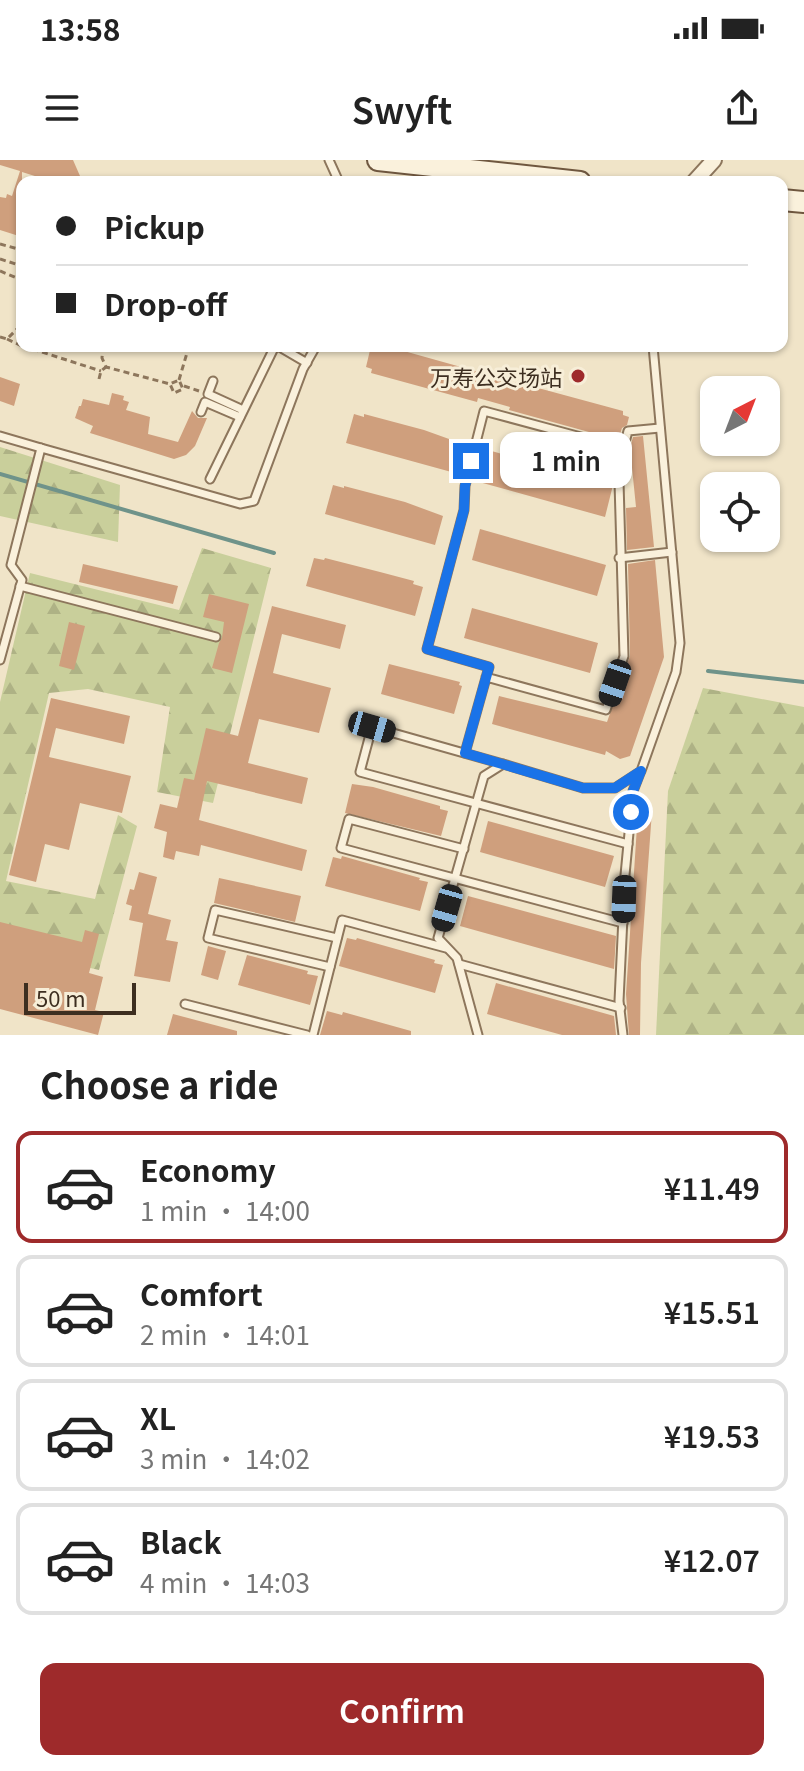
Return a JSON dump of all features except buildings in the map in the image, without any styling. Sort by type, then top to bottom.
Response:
[{"type":"street","points":[[378,160],[525,176]]},
{"type":"street","points":[[699,176],[714,160]]},
{"type":"lane","points":[[210,479],[273,352]]},
{"type":"lane","points":[[287,352],[307,363]]},
{"type":"lane","points":[[0,436],[240,504],[254,501],[313,352]]},
{"type":"lane","points":[[623,1035],[623,923],[633,791],[676,672],[680,643],[654,352]]},
{"type":"lane","points":[[201,412],[213,381]]},
{"type":"lane","points":[[206,398],[242,414]]},
{"type":"lane","points":[[465,753],[489,667],[427,649],[464,510],[465,486],[484,411],[618,447],[624,446],[628,431],[660,428]]},
{"type":"lane","points":[[486,677],[606,710],[624,656],[618,447]]},
{"type":"lane","points":[[0,660],[22,580],[11,565],[41,448]]},
{"type":"lane","points":[[619,558],[672,552]]},
{"type":"lane","points":[[0,569],[11,565]]},
{"type":"lane","points":[[20,586],[216,637]]},
{"type":"lane","points":[[628,844],[360,772],[372,727],[583,788],[615,788],[641,771]]},
{"type":"lane","points":[[478,1035],[459,964],[438,938],[484,776],[503,764]]},
{"type":"lane","points":[[464,849],[349,819],[341,848],[623,923]]},
{"type":"lane","points":[[330,967],[208,938],[215,910],[337,938]]},
{"type":"lane","points":[[313,1035],[342,920],[449,949]]},
{"type":"lane","points":[[459,964],[621,1008]]},
{"type":"lane","points":[[185,1004],[307,1035]]},
{"type":"path","points":[[7,339],[16,330]]},
{"type":"path","points":[[0,337],[16,343]]},
{"type":"path","points":[[41,352],[101,371]]},
{"type":"path","points":[[102,352],[106,367]]},
{"type":"path","points":[[106,367],[170,384],[179,380],[187,352]]},
{"type":"path","points":[[99,379],[106,367]]},
{"type":"path","points":[[179,380],[206,398]]},
{"type":"path","points":[[170,384],[171,391],[178,394],[184,386]]},
{"type":"green space","points":[[0,447],[120,485],[118,542],[0,516]]},
{"type":"green space","points":[[202,548],[271,568],[213,803],[157,792],[170,707],[88,689],[49,693],[6,881],[95,899],[118,815],[137,826],[99,970],[0,947],[0,702],[30,573],[179,610]]},
{"type":"green space","points":[[703,688],[804,707],[804,1035],[656,1035],[668,791]]},
{"type":"waterway","points":[[0,474],[274,553]]},
{"type":"waterway","points":[[708,671],[804,682]]},
{"type":"place","name":"万寿公交场站","points":[[578,376]]},
{"type":"route","points":[[471,461],[465,486],[464,510],[427,649],[489,667],[465,753],[583,788],[615,788],[641,771],[633,791],[631,812]]}]
